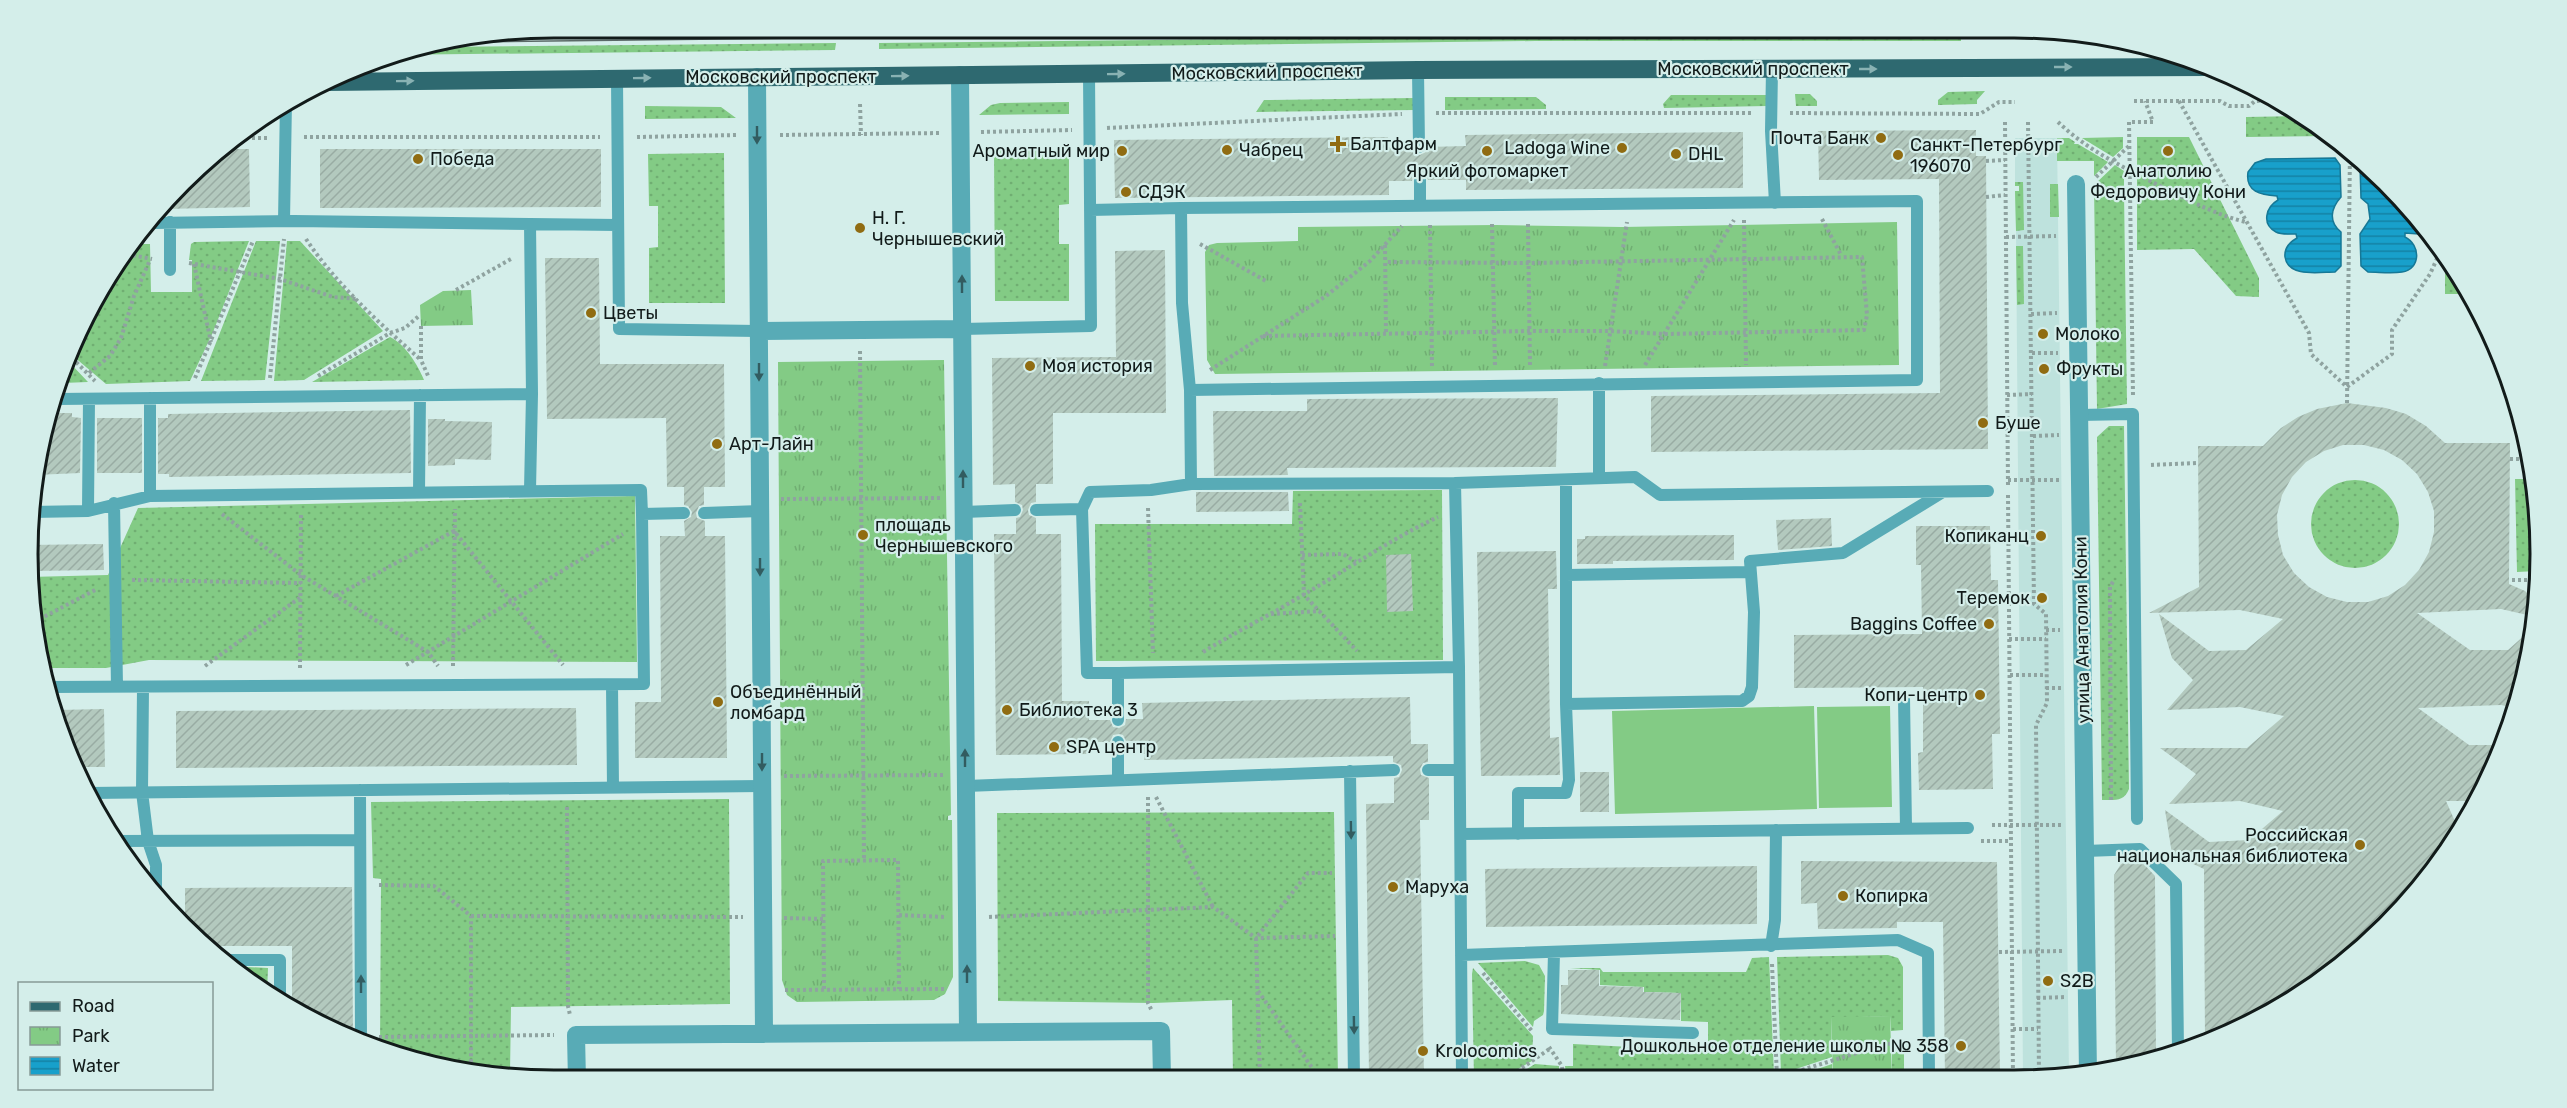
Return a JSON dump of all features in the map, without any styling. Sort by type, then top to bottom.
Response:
[{"type":"main road","name":"Московский проспект","points":[[346,82],[1418,70],[2185,67]]},
{"type":"street","points":[[960,75],[968,1032]]},
{"type":"street","points":[[757,77],[764,1034]]},
{"type":"street","name":"улица Анатолия Кони","points":[[2076,184],[2088,1065]]},
{"type":"street","points":[[758,331],[962,329]]},
{"type":"street","points":[[577,1070],[576,1035],[1161,1031],[1162,1070]]},
{"type":"lane","points":[[1772,69],[1775,203]]},
{"type":"lane","points":[[1418,70],[1419,147]]},
{"type":"lane","points":[[962,329],[1091,326],[1089,74]]},
{"type":"lane","points":[[617,78],[619,329],[758,331]]},
{"type":"lane","points":[[286,113],[289,221]]},
{"type":"lane","points":[[1420,180],[1425,205]]},
{"type":"lane","points":[[1090,210],[1917,201],[1917,380],[1190,390]]},
{"type":"lane","points":[[1181,208],[1182,303],[1190,390],[1191,484]]},
{"type":"lane","points":[[158,223],[289,221],[618,225]]},
{"type":"lane","points":[[170,222],[171,265]]},
{"type":"lane","points":[[530,224],[532,394],[530,490]]},
{"type":"lane","points":[[1599,383],[1599,478]]},
{"type":"lane","points":[[62,399],[532,394]]},
{"type":"lane","points":[[419,492],[420,395]]},
{"type":"lane","points":[[150,398],[150,496]]},
{"type":"lane","points":[[88,511],[89,399]]},
{"type":"lane","points":[[2079,416],[2133,414],[2137,819]]},
{"type":"lane","points":[[1459,667],[1087,673],[1082,509],[1090,492],[1148,490],[1191,484],[1455,483],[1635,477],[1660,495],[1988,491]]},
{"type":"lane","points":[[1518,834],[1518,794],[1566,793],[1569,780],[1566,704],[1566,480]]},
{"type":"lane","points":[[1455,483],[1464,954],[1462,1070]]},
{"type":"lane","points":[[40,512],[88,511],[150,496],[641,490],[644,684],[55,687]]},
{"type":"lane","points":[[1566,704],[1742,701],[1749,696],[1752,687],[1754,612],[1750,561],[1843,553],[1945,491]]},
{"type":"lane","points":[[114,503],[117,686]]},
{"type":"lane","points":[[964,505],[1015,510]]},
{"type":"lane","points":[[1036,510],[1082,509]]},
{"type":"lane","points":[[704,513],[760,511]]},
{"type":"lane","points":[[642,518],[684,513]]},
{"type":"lane","points":[[1566,575],[1751,572]]},
{"type":"lane","points":[[1118,673],[1118,720]]},
{"type":"lane","points":[[612,685],[613,788]]},
{"type":"lane","points":[[142,688],[142,792],[148,841],[156,865],[156,883]]},
{"type":"lane","points":[[1904,697],[1906,828]]},
{"type":"lane","points":[[1118,741],[1118,780]]},
{"type":"lane","points":[[966,786],[1394,770]]},
{"type":"lane","points":[[1428,770],[1459,771]]},
{"type":"lane","points":[[1350,771],[1354,1070]]},
{"type":"lane","points":[[97,793],[762,786]]},
{"type":"lane","points":[[360,790],[362,1033]]},
{"type":"lane","points":[[1461,834],[1968,828]]},
{"type":"lane","points":[[1772,946],[1775,920],[1776,830]]},
{"type":"lane","points":[[125,841],[360,840]]},
{"type":"lane","points":[[2085,850],[2140,849],[2176,884],[2178,1043]]},
{"type":"lane","points":[[1464,954],[1772,946],[1898,940],[1928,952],[1929,1070]]},
{"type":"lane","points":[[1554,953],[1552,1029],[1693,1033]]},
{"type":"lane","points":[[235,960],[280,960],[280,991]]},
{"type":"path","points":[[2134,101],[2220,101],[2229,106],[2248,106],[2259,101]]},
{"type":"path","points":[[2133,414],[2129,122],[2153,122],[2145,101]]},
{"type":"path","points":[[2179,101],[2309,333],[2311,354],[2347,387]]},
{"type":"path","points":[[974,132],[1089,129],[1419,113],[1980,114],[1999,102],[2015,102]]},
{"type":"path","points":[[860,104],[861,135]]},
{"type":"path","points":[[2005,122],[2013,1070]]},
{"type":"path","points":[[2028,122],[2034,604],[2046,614],[2047,703],[2036,725],[2039,1069]]},
{"type":"path","points":[[2058,122],[2075,138],[2129,170],[2222,216],[2247,222]]},
{"type":"path","points":[[776,135],[941,133]]},
{"type":"path","points":[[249,138],[742,135]]},
{"type":"path","points":[[2076,184],[2095,179],[2129,146]]},
{"type":"path","points":[[1986,161],[2005,160]]},
{"type":"path","points":[[2347,403],[2350,163]]},
{"type":"path","points":[[1986,197],[2005,195]]},
{"type":"path","points":[[1814,203],[1841,255]]},
{"type":"path","points":[[1743,204],[1746,382]]},
{"type":"path","points":[[1634,383],[1743,204]]},
{"type":"path","points":[[1190,390],[1211,369],[1326,296],[1370,261],[1425,205]]},
{"type":"path","points":[[1425,205],[1430,262],[1432,386]]},
{"type":"path","points":[[1492,205],[1495,385]]},
{"type":"path","points":[[1528,205],[1530,384]]},
{"type":"path","points":[[1599,383],[1605,368],[1629,205]]},
{"type":"path","points":[[186,398],[211,344],[261,221]]},
{"type":"path","points":[[268,397],[280,279],[289,221]]},
{"type":"path","points":[[289,221],[317,256],[390,333],[421,360]]},
{"type":"path","points":[[1181,232],[1266,280]]},
{"type":"path","points":[[2006,237],[2077,235]]},
{"type":"path","points":[[1385,245],[1386,334]]},
{"type":"path","points":[[456,290],[530,249]]},
{"type":"path","points":[[1263,336],[1529,331],[1665,334],[1864,330],[1867,315],[1862,257],[1529,263],[1385,262]]},
{"type":"path","points":[[89,373],[110,356],[121,338],[134,296],[150,259]]},
{"type":"path","points":[[2347,387],[2392,354],[2392,330],[2430,274],[2437,259]]},
{"type":"path","points":[[171,265],[194,264],[280,279],[333,297],[358,299]]},
{"type":"path","points":[[194,264],[211,344]]},
{"type":"path","points":[[285,397],[390,333],[405,328],[420,315]]},
{"type":"path","points":[[421,326],[421,360],[436,395]]},
{"type":"path","points":[[860,330],[864,860]]},
{"type":"path","points":[[2007,395],[2032,394]]},
{"type":"path","points":[[2510,459],[2521,459]]},
{"type":"path","points":[[2133,466],[2198,463]]},
{"type":"path","points":[[2008,480],[2080,479]]},
{"type":"path","points":[[1299,483],[1304,595],[1374,668]]},
{"type":"path","points":[[1148,490],[1154,672]]},
{"type":"path","points":[[453,686],[455,491]]},
{"type":"path","points":[[300,687],[301,494]]},
{"type":"path","points":[[198,496],[301,575],[428,652],[453,686]]},
{"type":"path","points":[[775,499],[964,505]]},
{"type":"path","points":[[1169,672],[1267,614],[1304,595],[1414,528],[1455,509]]},
{"type":"path","points":[[371,686],[511,602],[642,518]]},
{"type":"path","points":[[335,596],[454,531]]},
{"type":"path","points":[[454,531],[579,685]]},
{"type":"path","points":[[1302,555],[1343,554],[1356,562]]},
{"type":"path","points":[[2111,800],[2110,587],[2115,579]]},
{"type":"path","points":[[42,618],[115,580],[301,583]]},
{"type":"path","points":[[2512,580],[2528,580]]},
{"type":"path","points":[[204,667],[301,597]]},
{"type":"path","points":[[1267,614],[1320,612]]},
{"type":"path","points":[[2009,639],[2046,639]]},
{"type":"path","points":[[2010,675],[2046,675]]},
{"type":"path","points":[[762,786],[780,776],[950,775],[966,786]]},
{"type":"path","points":[[1147,780],[1213,907],[1256,938],[1337,936]]},
{"type":"path","points":[[1147,780],[1148,1003],[1161,1031]]},
{"type":"path","points":[[378,1039],[470,1035],[576,1035],[568,1006],[567,788]]},
{"type":"path","points":[[1992,825],[2085,825]]},
{"type":"path","points":[[1968,828],[1978,841],[2010,841]]},
{"type":"path","points":[[824,990],[824,861],[864,860],[898,860],[899,989]]},
{"type":"path","points":[[1260,1070],[1256,938],[1308,873],[1352,872]]},
{"type":"path","points":[[361,885],[434,886],[471,916],[730,917]]},
{"type":"path","points":[[1000,916],[1213,907]]},
{"type":"path","points":[[899,915],[952,917]]},
{"type":"path","points":[[471,916],[471,1064]]},
{"type":"path","points":[[781,918],[824,919]]},
{"type":"path","points":[[1772,946],[1778,1070]]},
{"type":"path","points":[[1999,952],[2086,951]]},
{"type":"path","points":[[1464,954],[1539,1038]]},
{"type":"path","points":[[764,990],[968,988]]},
{"type":"path","points":[[1257,989],[1314,1070]]},
{"type":"path","points":[[2037,998],[2087,997]]},
{"type":"path","points":[[2013,1029],[2038,1029]]},
{"type":"path","points":[[1801,1070],[1886,1044],[1929,1042]]},
{"type":"path","points":[[1545,1043],[1562,1066],[1562,1070]]},
{"type":"path","points":[[1519,1070],[1551,1049]]},
{"type":"shaded area","points":[[2015,138],[2057,138],[2069,1067],[2023,1070],[2015,191],[2019,191],[2019,186],[2015,186]]},
{"type":"green space","points":[[1330,38],[1961,38],[1961,41],[1535,41],[879,49],[879,43]]},
{"type":"green space","points":[[836,43],[835,50],[422,55],[454,47]]},
{"type":"green space","points":[[1985,91],[1977,100],[1977,104],[1938,105],[1938,100],[1948,92]]},
{"type":"green space","points":[[1795,94],[1810,94],[1817,101],[1817,106],[1796,106]]},
{"type":"green space","points":[[1671,95],[1767,95],[1767,106],[1664,108],[1663,104]]},
{"type":"green space","points":[[1445,97],[1536,97],[1546,105],[1546,109],[1445,110]]},
{"type":"green space","points":[[1414,98],[1414,110],[1256,112],[1264,100]]},
{"type":"green space","points":[[1069,102],[1069,114],[979,115],[991,105],[1000,103]]},
{"type":"green space","points":[[645,106],[721,107],[736,118],[645,119]]},
{"type":"green space","points":[[2286,116],[2316,136],[2246,137],[2246,117]]},
{"type":"green space","points":[[2123,137],[2123,148],[2113,157],[2082,138]]},
{"type":"green space","points":[[2137,137],[2189,137],[2259,278],[2259,297],[2236,296],[2194,249],[2137,250]]},
{"type":"green space","points":[[2057,138],[2069,138],[2075,142],[2074,144],[2078,144],[2108,162],[2094,176],[2094,161],[2057,161]]},
{"type":"green space","points":[[994,150],[1069,150],[1069,204],[1059,205],[1059,244],[1069,244],[1069,301],[995,301]]},
{"type":"green space","points":[[724,153],[725,303],[649,303],[649,248],[658,247],[658,206],[649,206],[648,154]]},
{"type":"green space","points":[[2115,165],[2124,171],[2124,188],[2121,188],[2121,191],[2124,192],[2127,404],[2097,409],[2094,185]]},
{"type":"green space","points":[[2015,182],[2023,182],[2024,230],[2016,231],[2015,191],[2019,191],[2019,186],[2015,186]]},
{"type":"green space","points":[[2050,184],[2058,184],[2059,217],[2050,217]]},
{"type":"green space","points":[[1897,222],[1899,365],[1215,374],[1207,360],[1205,252],[1209,245],[1217,243],[1298,241],[1298,227],[1496,225],[1622,227]]},
{"type":"green space","points":[[249,241],[213,332],[190,381],[106,384],[76,359],[107,296],[141,244],[150,244],[151,292],[192,292],[192,260],[189,260],[191,244],[194,242]]},
{"type":"green space","points":[[256,241],[280,241],[265,380],[201,381]]},
{"type":"green space","points":[[287,241],[300,241],[383,331],[304,380],[274,381]]},
{"type":"green space","points":[[2016,246],[2023,246],[2024,304],[2017,305]]},
{"type":"green space","points":[[2446,273],[2459,294],[2445,294]]},
{"type":"green space","points":[[471,290],[473,325],[421,326],[420,305],[443,291]]},
{"type":"green space","points":[[390,337],[410,355],[424,380],[312,382]]},
{"type":"green space","points":[[944,360],[951,815],[948,816],[948,820],[952,820],[953,977],[945,994],[934,1000],[797,1002],[787,995],[782,980],[778,362]]},
{"type":"green space","points":[[73,366],[88,382],[67,383]]},
{"type":"green space","points":[[2109,426],[2124,426],[2129,789],[2121,798],[2102,800],[2097,437]]},
{"type":"green space","points":[[2515,479],[2524,479],[2530,554],[2529,571],[2517,572]]},
{"type":"green space","points":[[2355,480],[2380,487],[2392,499],[2399,524],[2392,549],[2380,561],[2355,568],[2330,561],[2318,549],[2311,524],[2318,499],[2330,487]]},
{"type":"green space","points":[[1442,490],[1443,660],[1096,661],[1095,524],[1292,524],[1293,491]]},
{"type":"green space","points":[[635,496],[637,662],[149,660],[106,668],[50,668],[42,621],[39,577],[108,575],[138,508]]},
{"type":"green space","points":[[1814,706],[1817,809],[1615,814],[1612,711]]},
{"type":"green space","points":[[1890,706],[1892,807],[1819,808],[1817,707]]},
{"type":"green space","points":[[729,799],[730,1004],[511,1007],[510,1068],[453,1061],[380,1040],[381,879],[373,878],[371,802]]},
{"type":"green space","points":[[1334,812],[1338,1070],[1233,1070],[1232,1000],[1153,1003],[998,1001],[997,813]]},
{"type":"green space","points":[[1888,955],[1898,958],[1903,967],[1903,1030],[1891,1031],[1890,1016],[1831,1018],[1832,1057],[1793,1070],[1781,1070],[1777,957]]},
{"type":"green space","points":[[1769,957],[1774,1070],[1565,1070],[1565,1066],[1573,1066],[1573,1044],[1708,1051],[1708,1022],[1681,1021],[1681,993],[1644,992],[1644,987],[1600,985],[1600,970],[1570,968],[1600,968],[1603,972],[1746,972],[1752,958]]},
{"type":"green space","points":[[1525,961],[1539,965],[1545,976],[1544,1011],[1543,1015],[1534,1021],[1533,1027],[1478,963]]},
{"type":"green space","points":[[244,967],[268,968],[267,983]]},
{"type":"green space","points":[[1473,968],[1533,1036],[1532,1061],[1516,1070],[1474,1070]]},
{"type":"green space","points":[[1890,1016],[1892,1070],[1833,1070],[1831,1017]]},
{"type":"green space","points":[[1892,1052],[1904,1052],[1904,1070],[1892,1070]]},
{"type":"green space","points":[[1535,1064],[1559,1066],[1559,1070],[1525,1070]]},
{"type":"green space","points":[[1832,1064],[1832,1070],[1814,1070]]},
{"type":"water","points":[[2335,158],[2340,165],[2341,197],[2332,215],[2334,224],[2341,232],[2341,266],[2335,272],[2298,271],[2287,264],[2285,257],[2288,246],[2297,238],[2296,234],[2276,232],[2268,225],[2268,211],[2278,200],[2277,196],[2255,191],[2249,184],[2248,172],[2255,163],[2266,159]]},
{"type":"water","points":[[2360,172],[2401,213],[2418,234],[2405,233],[2405,237],[2414,245],[2417,256],[2416,262],[2408,270],[2394,273],[2368,272],[2361,266],[2360,234],[2370,219],[2368,204],[2361,198]]},
{"type":"building","points":[[1976,130],[1976,156],[1986,156],[1988,449],[1651,452],[1651,396],[1940,393],[1939,179],[1819,180],[1818,131]]},
{"type":"building","points":[[1743,132],[1743,188],[1466,190],[1466,180],[1428,180],[1425,173],[1419,172],[1413,175],[1412,181],[1389,181],[1389,195],[1115,198],[1114,140],[1388,137],[1389,147],[1411,147],[1414,154],[1420,155],[1426,152],[1427,147],[1466,146],[1465,135]]},
{"type":"building","points":[[234,149],[249,149],[250,207],[170,209],[213,166]]},
{"type":"building","points":[[320,149],[601,149],[601,207],[320,208]]},
{"type":"building","points":[[1165,250],[1166,413],[1053,413],[1053,484],[1036,484],[1036,502],[1031,503],[1028,510],[1029,515],[1036,518],[1036,534],[1061,534],[1062,701],[1089,701],[1089,720],[1110,720],[1113,727],[1119,728],[1125,725],[1126,719],[1143,719],[1142,703],[1410,697],[1411,744],[1428,744],[1428,762],[1423,763],[1420,769],[1421,775],[1429,778],[1429,820],[1420,820],[1424,1070],[1369,1070],[1366,804],[1394,803],[1394,778],[1399,777],[1402,770],[1401,765],[1393,762],[1393,756],[1144,760],[1145,754],[1140,754],[1140,741],[1126,741],[1123,735],[1119,734],[1113,735],[1110,742],[1090,742],[1089,754],[996,755],[994,534],[1016,534],[1016,518],[1020,517],[1023,510],[1022,505],[1015,502],[1015,484],[993,485],[992,358],[1116,357],[1115,251]]},
{"type":"building","points":[[545,258],[599,258],[600,364],[724,364],[725,487],[704,487],[704,505],[699,506],[696,513],[697,518],[705,521],[705,536],[725,536],[727,758],[635,758],[635,702],[661,702],[660,536],[685,536],[684,521],[691,517],[692,512],[688,506],[684,505],[684,487],[667,487],[666,418],[547,419]]},
{"type":"building","points":[[1558,398],[1556,467],[1287,468],[1288,475],[1214,476],[1213,411],[1307,411],[1307,399]]},
{"type":"building","points":[[2347,403],[2386,408],[2406,414],[2426,426],[2445,443],[2510,443],[2509,584],[2528,594],[2526,615],[2501,609],[2417,613],[2470,650],[2508,650],[2523,637],[2520,655],[2506,706],[2418,708],[2469,745],[2493,745],[2466,801],[2446,801],[2455,821],[2423,868],[2401,895],[2354,942],[2327,964],[2271,1001],[2205,1033],[2204,869],[2172,854],[2165,810],[2209,842],[2249,840],[2283,811],[2240,801],[2169,804],[2196,774],[2160,748],[2247,748],[2284,716],[2240,707],[2167,710],[2193,680],[2172,658],[2159,614],[2209,651],[2246,650],[2283,619],[2240,610],[2149,613],[2199,587],[2198,446],[2263,446],[2281,428],[2317,409]],"holes":[[[2343,445],[2364,445],[2384,450],[2402,460],[2417,474],[2428,492],[2434,511],[2434,532],[2429,552],[2419,570],[2405,585],[2388,596],[2368,602],[2347,602],[2327,597],[2309,587],[2294,573],[2283,555],[2278,535],[2277,515],[2282,495],[2292,477],[2306,462],[2324,451]]]},
{"type":"building","points":[[410,410],[411,473],[169,477],[169,474],[158,474],[158,418],[168,418],[168,414]]},
{"type":"building","points":[[57,413],[72,413],[72,417],[81,418],[80,473],[44,475]]},
{"type":"building","points":[[97,418],[142,418],[142,473],[97,473]]},
{"type":"building","points":[[428,419],[492,422],[491,460],[455,459],[455,465],[428,466]]},
{"type":"building","points":[[1196,492],[1288,492],[1289,511],[1196,512]]},
{"type":"building","points":[[1831,518],[1832,546],[1778,550],[1776,520]]},
{"type":"building","points":[[1916,526],[1990,526],[1991,580],[1998,580],[2000,734],[1992,734],[1993,789],[1919,790],[1918,753],[1923,752],[1923,687],[1794,688],[1794,635],[1922,634],[1921,565],[1916,565]]},
{"type":"building","points":[[1734,535],[1734,560],[1613,561],[1613,564],[1577,564],[1577,539],[1585,539],[1585,536]]},
{"type":"building","points":[[103,544],[104,570],[38,571],[38,545]]},
{"type":"building","points":[[1556,551],[1557,589],[1548,589],[1550,738],[1559,737],[1560,775],[1481,776],[1477,552]]},
{"type":"building","points":[[1411,554],[1413,611],[1387,612],[1386,555]]},
{"type":"building","points":[[576,708],[577,765],[176,768],[176,711]]},
{"type":"building","points":[[104,709],[105,767],[84,767],[62,710]]},
{"type":"building","points":[[1580,772],[1609,772],[1609,812],[1580,812]]},
{"type":"building","points":[[2134,858],[2139,859],[2155,876],[2156,1050],[2116,1061],[2114,875],[2121,864]]},
{"type":"building","points":[[1801,861],[1997,862],[2000,1070],[1945,1070],[1943,922],[1897,922],[1897,928],[1818,929],[1817,903],[1801,904]]},
{"type":"building","points":[[1757,866],[1757,924],[1486,927],[1485,869]]},
{"type":"building","points":[[352,887],[353,1030],[292,999],[292,946],[218,946],[185,915],[185,888]]},
{"type":"building","points":[[1568,970],[1599,970],[1599,986],[1643,987],[1643,992],[1681,993],[1680,1020],[1561,1014],[1561,985],[1568,985]]},
{"type":"tram line","points":[[490,42],[809,38]]},
{"type":"place","name":"Почта Банк","points":[[1881,138]]},
{"type":"place","name":"Балтфарм","points":[[1338,144]]},
{"type":"place","name":"Ladoga Wine","points":[[1622,148]]},
{"type":"place","name":"Чабрец","points":[[1227,150]]},
{"type":"place","name":"Ароматный мир","points":[[1122,151]]},
{"type":"place","name":"Яркий фотомаркет","points":[[1487,151]]},
{"type":"place","name":"Анатолию Федоровичу Кони","points":[[2168,151]]},
{"type":"place","name":"DHL","points":[[1676,154]]},
{"type":"place","name":"Санкт-Петербург 196070","points":[[1898,155]]},
{"type":"place","name":"Победа","points":[[418,159]]},
{"type":"place","name":"СДЭК","points":[[1126,192]]},
{"type":"place","name":"Н. Г. Чернышевский","points":[[860,228]]},
{"type":"place","name":"Цветы","points":[[591,313]]},
{"type":"place","name":"Молоко","points":[[2043,334]]},
{"type":"place","name":"Моя история","points":[[1030,366]]},
{"type":"place","name":"Фрукты","points":[[2044,369]]},
{"type":"place","name":"Буше","points":[[1983,423]]},
{"type":"place","name":"Арт-Лайн","points":[[717,444]]},
{"type":"place","name":"площадь Чернышевского","points":[[863,535]]},
{"type":"place","name":"Копиканц","points":[[2041,536]]},
{"type":"place","name":"Теремок","points":[[2042,598]]},
{"type":"place","name":"Baggins Coffee","points":[[1989,624]]},
{"type":"place","name":"Копи-центр","points":[[1980,695]]},
{"type":"place","name":"Объединённый ломбард","points":[[718,702]]},
{"type":"place","name":"Библиотека 3","points":[[1007,710]]},
{"type":"place","name":"SPA центр","points":[[1054,747]]},
{"type":"place","name":"Российская национальная библиотека","points":[[2360,845]]},
{"type":"place","name":"Маруха","points":[[1393,887]]},
{"type":"place","name":"Копирка","points":[[1843,896]]},
{"type":"place","name":"S2B","points":[[2048,981]]},
{"type":"place","name":"Дошкольное отделение школы № 358","points":[[1961,1046]]},
{"type":"place","name":"Krolocomics","points":[[1423,1051]]}]
